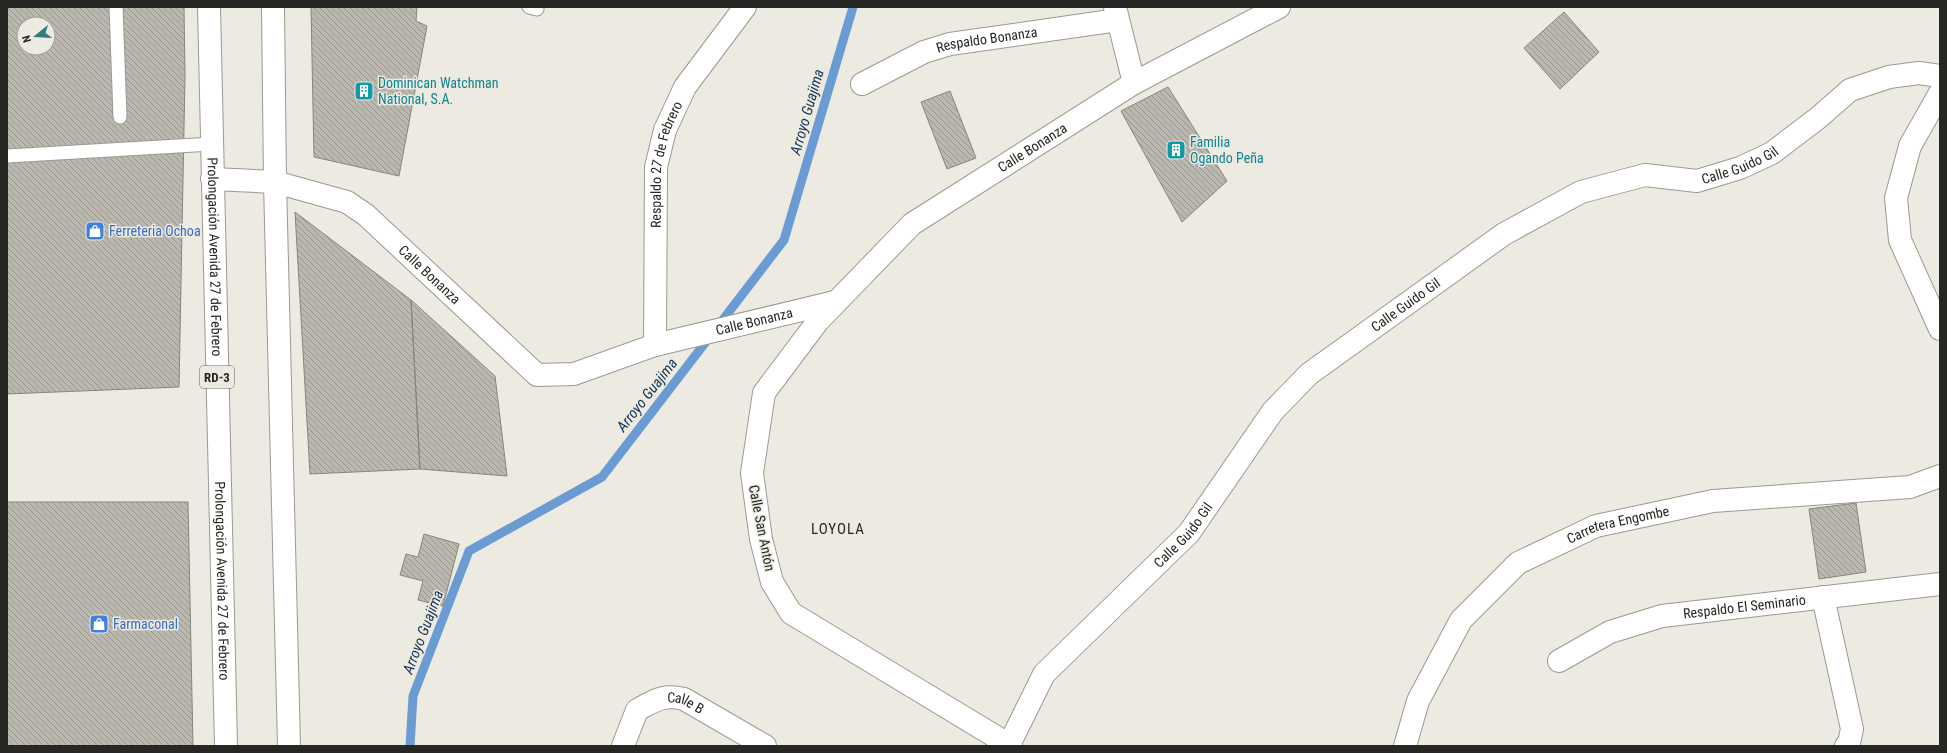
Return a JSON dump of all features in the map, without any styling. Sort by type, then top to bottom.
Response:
[{"type":"street","name":"Prolongación Avenida 27 de Febrero","points":[[209,7],[226,746]]},
{"type":"street","points":[[273,7],[275,182],[289,746]]},
{"type":"street","name":"Respaldo 27 de Febrero","points":[[655,345],[656,167],[665,130],[685,87],[745,7]]},
{"type":"street","name":"Calle Bonanza","points":[[212,179],[275,182],[347,202],[366,215],[519,360],[537,374],[574,374],[655,345],[835,302],[912,224],[1134,83],[1279,7]]},
{"type":"street","points":[[1116,14],[1134,83]]},
{"type":"street","name":"Respaldo Bonanza","points":[[862,84],[924,52],[950,44],[1116,14]]},
{"type":"street","name":"Calle Guido Gil","points":[[1010,746],[1044,674],[1189,533],[1273,411],[1309,374],[1498,238],[1581,192],[1645,175],[1697,181],[1740,168],[1772,153],[1818,118],[1850,90],[1889,77],[1919,73],[1940,76]]},
{"type":"street","points":[[1940,93],[1910,146],[1896,198],[1900,240],[1940,329]]},
{"type":"street","name":"Calle San Antón","points":[[835,302],[764,393],[752,473],[761,539],[772,582],[791,613],[1010,746]]},
{"type":"street","name":"Carretera Engombe","points":[[1405,746],[1418,701],[1461,620],[1518,563],[1596,526],[1706,502],[1910,487],[1940,476]]},
{"type":"street","name":"Respaldo El Seminario","points":[[1559,661],[1610,632],[1662,616],[1940,584]]},
{"type":"street","points":[[1823,597],[1852,729],[1849,743],[1846,746]]},
{"type":"street","name":"Calle B","points":[[623,746],[637,710],[659,699],[671,696],[684,698],[765,746]]},
{"type":"lane","points":[[116,7],[120,117]]},
{"type":"lane","points":[[7,156],[212,144]]},
{"type":"building","name":"Ferreteria Ochoa","points":[[7,7],[184,7],[185,76],[179,387],[7,394]]},
{"type":"building","name":"Dominican Watchman National, S.A.","points":[[311,7],[417,7],[416,21],[427,26],[399,176],[314,157]]},
{"type":"building","points":[[1564,12],[1599,52],[1560,89],[1524,48]]},
{"type":"building","name":"Familia Ogando Peña","points":[[1168,87],[1227,181],[1182,222],[1121,111]]},
{"type":"building","points":[[950,91],[976,158],[947,169],[921,102]]},
{"type":"building","points":[[295,212],[411,300],[420,469],[310,474]]},
{"type":"building","points":[[411,300],[495,376],[507,476],[420,469]]},
{"type":"building","name":"Farmaconal","points":[[7,502],[188,502],[193,746],[7,746]]},
{"type":"building","points":[[1856,503],[1866,572],[1819,579],[1809,509]]},
{"type":"building","points":[[424,534],[459,544],[443,606],[418,600],[423,581],[400,575],[406,554],[418,557]]},
{"type":"waterway","name":"Arroyo Guajima","points":[[410,746],[413,696],[469,551],[602,477],[784,240],[853,7]]},
{"type":"place","name":"Dominican Watchman National, S.A.","points":[[364,91]]},
{"type":"place","name":"Familia Ogando Peña","points":[[1176,150]]},
{"type":"place","name":"Ferreteria Ochoa","points":[[95,231]]},
{"type":"place","name":"Farmaconal","points":[[99,624]]},
{"type":"district","name":"LOYOLA","points":[[838,529]]}]
